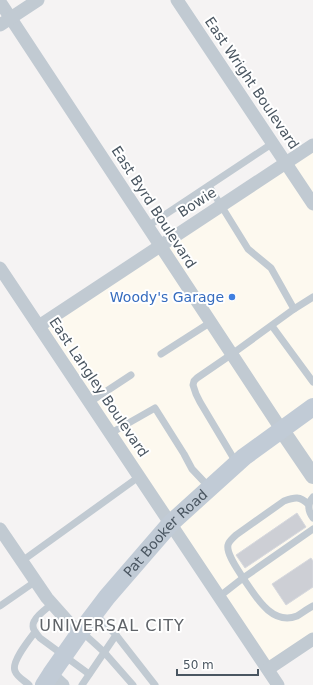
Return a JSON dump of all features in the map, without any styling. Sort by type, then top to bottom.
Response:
[{"type":"main road","name":"Pat Booker Road","points":[[52,681],[64,656],[107,597],[171,523],[244,457],[313,407]]},
{"type":"street","points":[[5,22],[38,0]]},
{"type":"street","name":"East Wright Boulevard","points":[[177,0],[313,204]]},
{"type":"street","name":"East Byrd Boulevard","points":[[0,2],[5,22],[161,245],[281,429]]},
{"type":"street","name":"Bowie","points":[[39,326],[313,145]]},
{"type":"street","name":"East Langley Boulevard","points":[[0,268],[278,685]]},
{"type":"street","points":[[281,429],[313,476]]},
{"type":"street","points":[[0,529],[47,598],[80,633]]},
{"type":"street","points":[[268,669],[313,639]]},
{"type":"lane","points":[[148,226],[273,143]]},
{"type":"lane","points":[[209,186],[248,249],[271,268],[294,309]]},
{"type":"lane","points":[[237,464],[200,402],[193,385],[194,381],[313,297]]},
{"type":"lane","points":[[161,354],[211,322]]},
{"type":"lane","points":[[272,326],[312,377]]},
{"type":"lane","points":[[90,402],[131,376]]},
{"type":"lane","points":[[111,433],[155,408],[192,469],[210,488]]},
{"type":"lane","points":[[22,562],[140,476]]},
{"type":"lane","points":[[313,497],[308,504],[308,509],[313,518]]},
{"type":"lane","points":[[308,504],[304,500],[298,498],[284,501],[236,535],[230,540],[227,547],[229,554],[243,578],[267,610],[277,616],[286,618],[297,616],[313,606]]},
{"type":"lane","points":[[220,596],[313,529]]},
{"type":"lane","points":[[0,606],[36,581]]},
{"type":"lane","points":[[52,604],[34,620],[32,626],[35,632],[40,638],[89,674]]},
{"type":"lane","points":[[95,613],[116,635],[155,685]]},
{"type":"lane","points":[[29,685],[15,671],[14,664],[35,632]]},
{"type":"lane","points":[[80,633],[104,652],[133,685]]},
{"type":"lane","points":[[82,685],[116,635]]},
{"type":"shaded area","points":[[313,145],[313,639],[268,669],[39,326]]},
{"type":"building","points":[[297,513],[306,527],[245,568],[236,555]]},
{"type":"building","points":[[311,558],[313,561],[313,587],[286,605],[272,584]]},
{"type":"place","name":"Woody's Garage","points":[[232,297]]},
{"type":"district","name":"UNIVERSAL CITY","points":[[112,625]]}]
